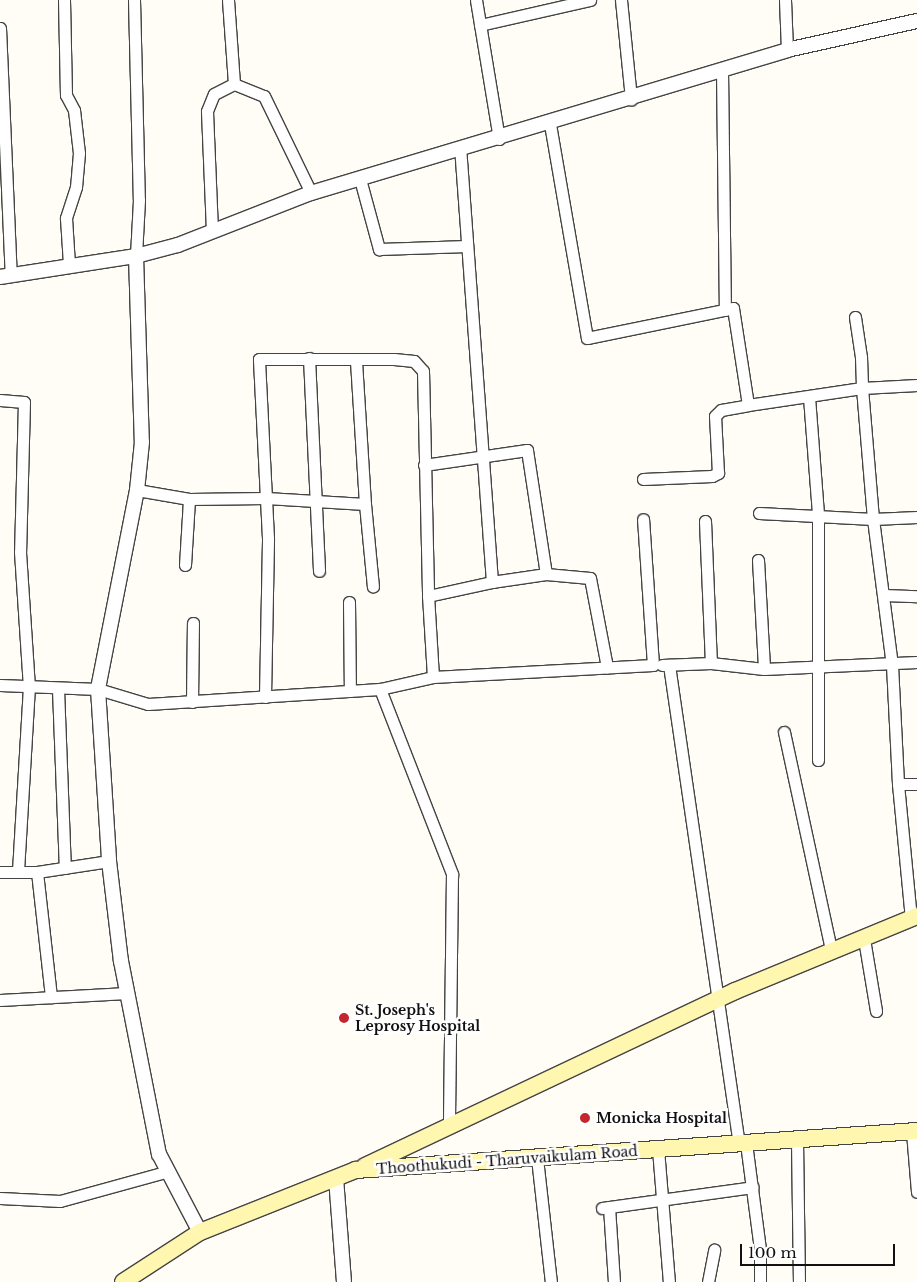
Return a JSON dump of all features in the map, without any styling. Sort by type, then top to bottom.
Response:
[{"type":"main road","points":[[356,1170],[720,998],[831,950],[864,939],[914,917]]},
{"type":"main road","name":"Thoothukudi - Tharuvaikulam Road","points":[[123,1282],[200,1232],[356,1170],[915,1131]]},
{"type":"street","points":[[64,0],[66,95],[74,110],[79,153],[76,187],[66,218],[69,265]]},
{"type":"street","points":[[134,0],[139,200],[136,256],[142,442],[137,490],[98,689],[109,861],[127,993],[160,1154],[200,1232]]},
{"type":"street","points":[[228,0],[234,84]]},
{"type":"street","points":[[476,0],[499,139]]},
{"type":"street","points":[[480,25],[590,0]]},
{"type":"street","points":[[621,0],[631,99]]},
{"type":"street","points":[[785,0],[787,50]]},
{"type":"street","points":[[0,28],[5,197],[5,276],[136,256],[178,245],[311,193],[550,124],[787,50],[917,21]]},
{"type":"street","points":[[722,70],[725,310]]},
{"type":"street","points":[[212,231],[207,111],[214,94],[234,84],[264,96],[311,193]]},
{"type":"street","points":[[550,124],[586,338],[733,308],[748,405]]},
{"type":"street","points":[[460,150],[492,582]]},
{"type":"street","points":[[360,179],[379,249],[467,246]]},
{"type":"street","points":[[855,317],[861,357],[873,519],[892,666],[898,784],[914,917]]},
{"type":"street","points":[[309,358],[319,571]]},
{"type":"street","points":[[265,696],[266,498],[259,359],[309,358],[356,361],[414,361],[423,371],[428,596],[433,677]]},
{"type":"street","points":[[356,361],[365,504],[373,588]]},
{"type":"street","points":[[643,479],[712,476],[718,473],[715,416],[720,410],[862,388],[917,385]]},
{"type":"street","points":[[809,397],[818,515],[818,760]]},
{"type":"street","points":[[0,400],[24,402],[20,552],[29,686],[18,871]]},
{"type":"street","points":[[424,465],[527,450],[546,574]]},
{"type":"street","points":[[137,490],[189,499],[266,498],[365,504]]},
{"type":"street","points":[[185,565],[189,499]]},
{"type":"street","points":[[759,513],[873,519],[917,517]]},
{"type":"street","points":[[643,519],[653,665]]},
{"type":"street","points":[[705,522],[711,663]]},
{"type":"street","points":[[758,560],[764,669]]},
{"type":"street","points":[[428,596],[492,582],[546,574],[590,578],[608,667]]},
{"type":"street","points":[[884,595],[917,596]]},
{"type":"street","points":[[349,602],[350,691]]},
{"type":"street","points":[[192,702],[193,623]]},
{"type":"street","points":[[0,685],[58,690],[98,689],[148,704],[380,689],[433,677],[608,667],[711,663],[764,669],[819,665],[892,666],[917,662]]},
{"type":"street","points":[[669,665],[743,1143],[753,1187],[760,1282]]},
{"type":"street","points":[[380,689],[452,874],[449,1126]]},
{"type":"street","points":[[58,690],[65,868]]},
{"type":"street","points":[[784,732],[831,950]]},
{"type":"street","points":[[898,784],[917,784]]},
{"type":"street","points":[[0,872],[37,872],[109,861]]},
{"type":"street","points":[[37,872],[51,998]]},
{"type":"street","points":[[864,939],[876,1011]]},
{"type":"street","points":[[0,1000],[127,993]]},
{"type":"street","points":[[915,1131],[917,1192]]},
{"type":"street","points":[[797,1140],[799,1282]]},
{"type":"street","points":[[658,1150],[664,1200],[669,1282]]},
{"type":"street","points":[[537,1158],[551,1282]]},
{"type":"street","points":[[0,1198],[60,1200],[169,1171]]},
{"type":"street","points":[[336,1178],[344,1282]]},
{"type":"street","points":[[614,1282],[605,1207],[753,1187]]},
{"type":"street","points":[[708,1282],[714,1250]]},
{"type":"place","name":"St. Joseph's Leprosy Hospital","points":[[344,1018]]},
{"type":"place","name":"Monicka Hospital","points":[[585,1118]]}]
